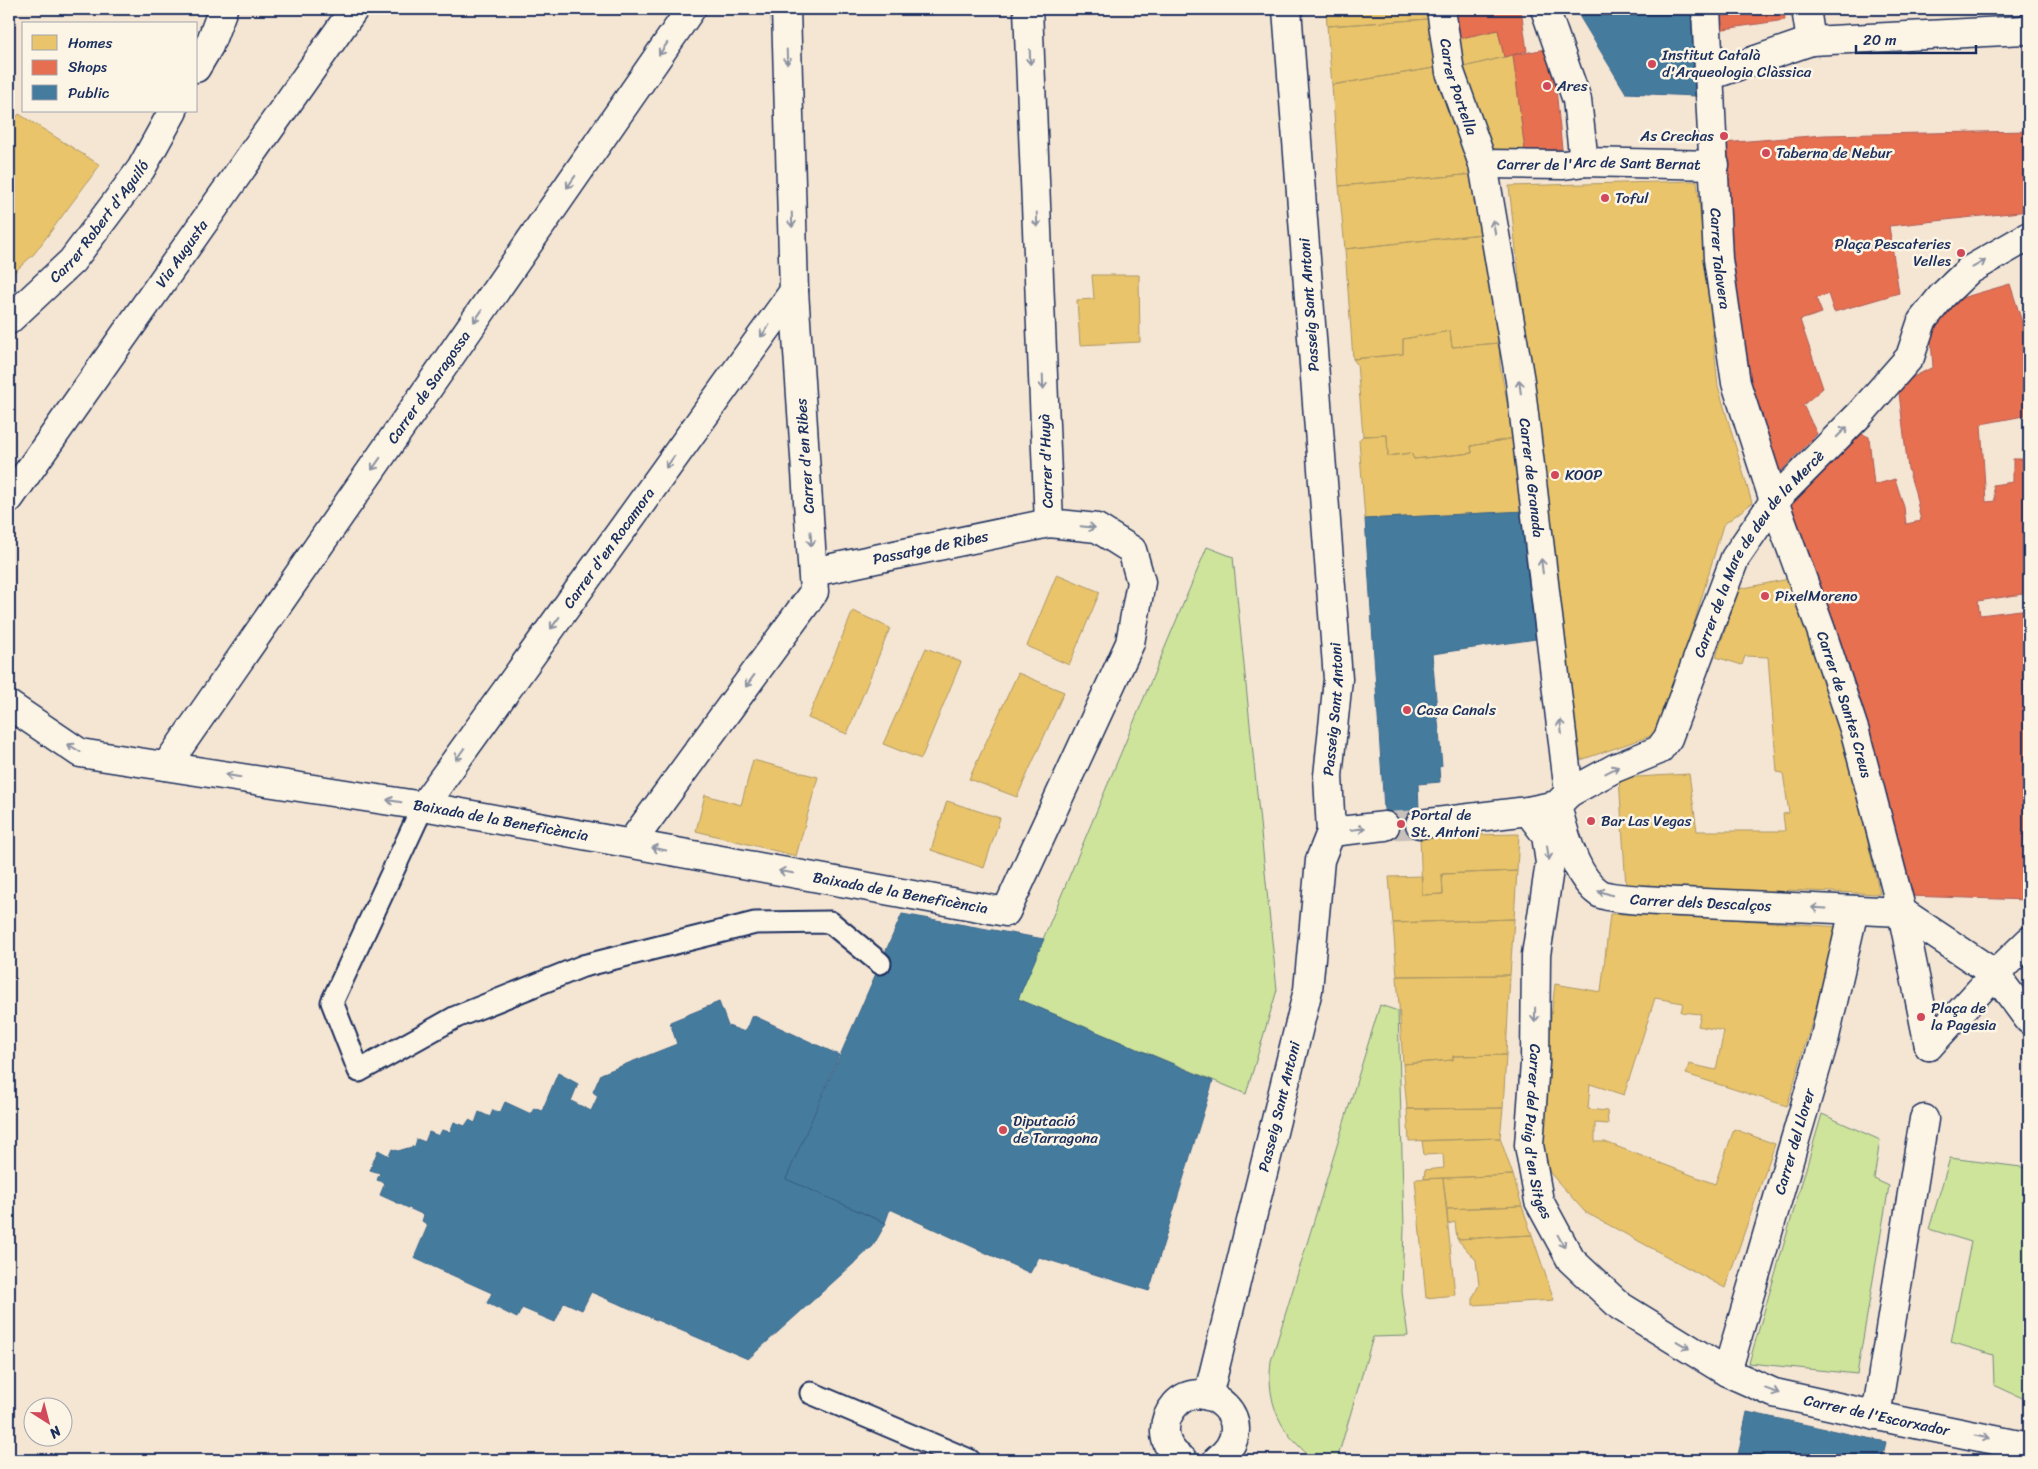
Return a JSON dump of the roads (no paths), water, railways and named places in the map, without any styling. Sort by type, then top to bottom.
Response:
[{"type":"street","points":[[198,65],[209,46],[223,9]]},
{"type":"street","name":"Via Augusta","points":[[9,499],[354,9]]},
{"type":"street","name":"Carrer de Saragossa","points":[[166,766],[691,9]]},
{"type":"street","name":"Carrer d'en Ribes","points":[[632,843],[814,592],[794,291],[786,9]]},
{"type":"street","name":"Carrer d'Huyà","points":[[1006,912],[1130,643],[1141,582],[1132,550],[1097,528],[1049,523],[1028,9]]},
{"type":"street","name":"Passeig Sant Antoni","points":[[1208,1396],[1308,990],[1320,860],[1330,832],[1328,776],[1338,679],[1287,9]]},
{"type":"street","name":"Carrer Portella","points":[[1441,9],[1450,72],[1483,164]]},
{"type":"street","points":[[1546,9],[1577,100],[1584,162]]},
{"type":"street","name":"Carrer Talavera","points":[[1706,9],[1718,259],[1736,382],[1774,501]]},
{"type":"street","points":[[1806,9],[1810,41]]},
{"type":"street","points":[[1710,76],[1810,41],[2025,27]]},
{"type":"street","name":"Carrer Robert d'Aguiló","points":[[9,320],[72,262],[141,169],[172,112]]},
{"type":"street","name":"Carrer de l'Arc de Sant Bernat","points":[[1483,164],[1564,165],[1584,162],[1714,165]]},
{"type":"street","name":"Carrer de Granada","points":[[1483,164],[1520,381],[1563,799]]},
{"type":"street","name":"Carrer de la Mare de deu de la Mercè","points":[[1420,824],[1528,811],[1563,799],[1615,768],[1658,750],[1668,738],[1735,558],[1774,501],[1860,414],[1910,357],[1922,322],[1942,296],[1968,271],[2029,236]]},
{"type":"street","name":"Carrer d'en Rocamora","points":[[423,806],[794,291]]},
{"type":"street","name":"Carrer de Santes Creus","points":[[1774,501],[1821,630],[1855,732],[1902,912]]},
{"type":"street","name":"Passatge de Ribes","points":[[813,572],[1049,523]]},
{"type":"street","name":"Baixada de la Beneficència","points":[[9,705],[80,753],[423,806],[1006,912]]},
{"type":"street","name":"Carrer dels Descalços","points":[[1563,799],[1564,832],[1576,863],[1585,878],[1599,893],[1652,900],[1902,912]]},
{"type":"street","name":"Carrer del Puig d'en Sitges","points":[[1528,811],[1546,835],[1550,863],[1536,955],[1534,1063],[1529,1145],[1540,1201],[1571,1260],[1620,1306],[1727,1372]]},
{"type":"street","points":[[1330,832],[1386,826]]},
{"type":"street","name":"Carrer del Llorer","points":[[1727,1372],[1824,1040],[1854,910]]},
{"type":"street","points":[[1902,912],[1995,974],[2029,1020]]},
{"type":"street","points":[[1902,912],[1929,1046],[1995,974],[2029,941]]},
{"type":"street","points":[[1876,1416],[1924,1119]]},
{"type":"street","name":"Carrer de l'Escorxador","points":[[1727,1372],[1774,1393],[2029,1447]]},
{"type":"street","points":[[1178,1459],[1167,1444],[1164,1432],[1166,1419],[1178,1402],[1189,1396],[1208,1396],[1225,1405],[1232,1416],[1235,1428],[1233,1442],[1227,1452],[1217,1460]]},
{"type":"lane","points":[[423,806],[332,1002],[359,1071],[456,1016],[583,966],[755,923],[830,922],[880,963]]},
{"type":"lane","points":[[811,1393],[969,1460]]},
{"type":"tunnel","points":[[1385,826],[1420,824]]},
{"type":"place","name":"Institut Català d'Arqueologia Clàssica","points":[[1652,64]]},
{"type":"place","name":"Ares","points":[[1547,86]]},
{"type":"place","name":"As Crechas","points":[[1724,136]]},
{"type":"place","name":"Taberna de Nebur","points":[[1766,153]]},
{"type":"place","name":"Toful","points":[[1605,198]]},
{"type":"place","name":"Plaça Pescateries Velles","points":[[1961,253]]},
{"type":"place","name":"KOOP","points":[[1555,475]]},
{"type":"place","name":"PixelMoreno","points":[[1765,596]]},
{"type":"place","name":"Casa Canals","points":[[1407,710]]},
{"type":"place","name":"Bar Las Vegas","points":[[1591,821]]},
{"type":"place","name":"Portal de St. Antoni","points":[[1401,824]]},
{"type":"place","name":"Plaça de la Pagesia","points":[[1921,1017]]},
{"type":"place","name":"Diputació de Tarragona","points":[[1003,1130]]}]
